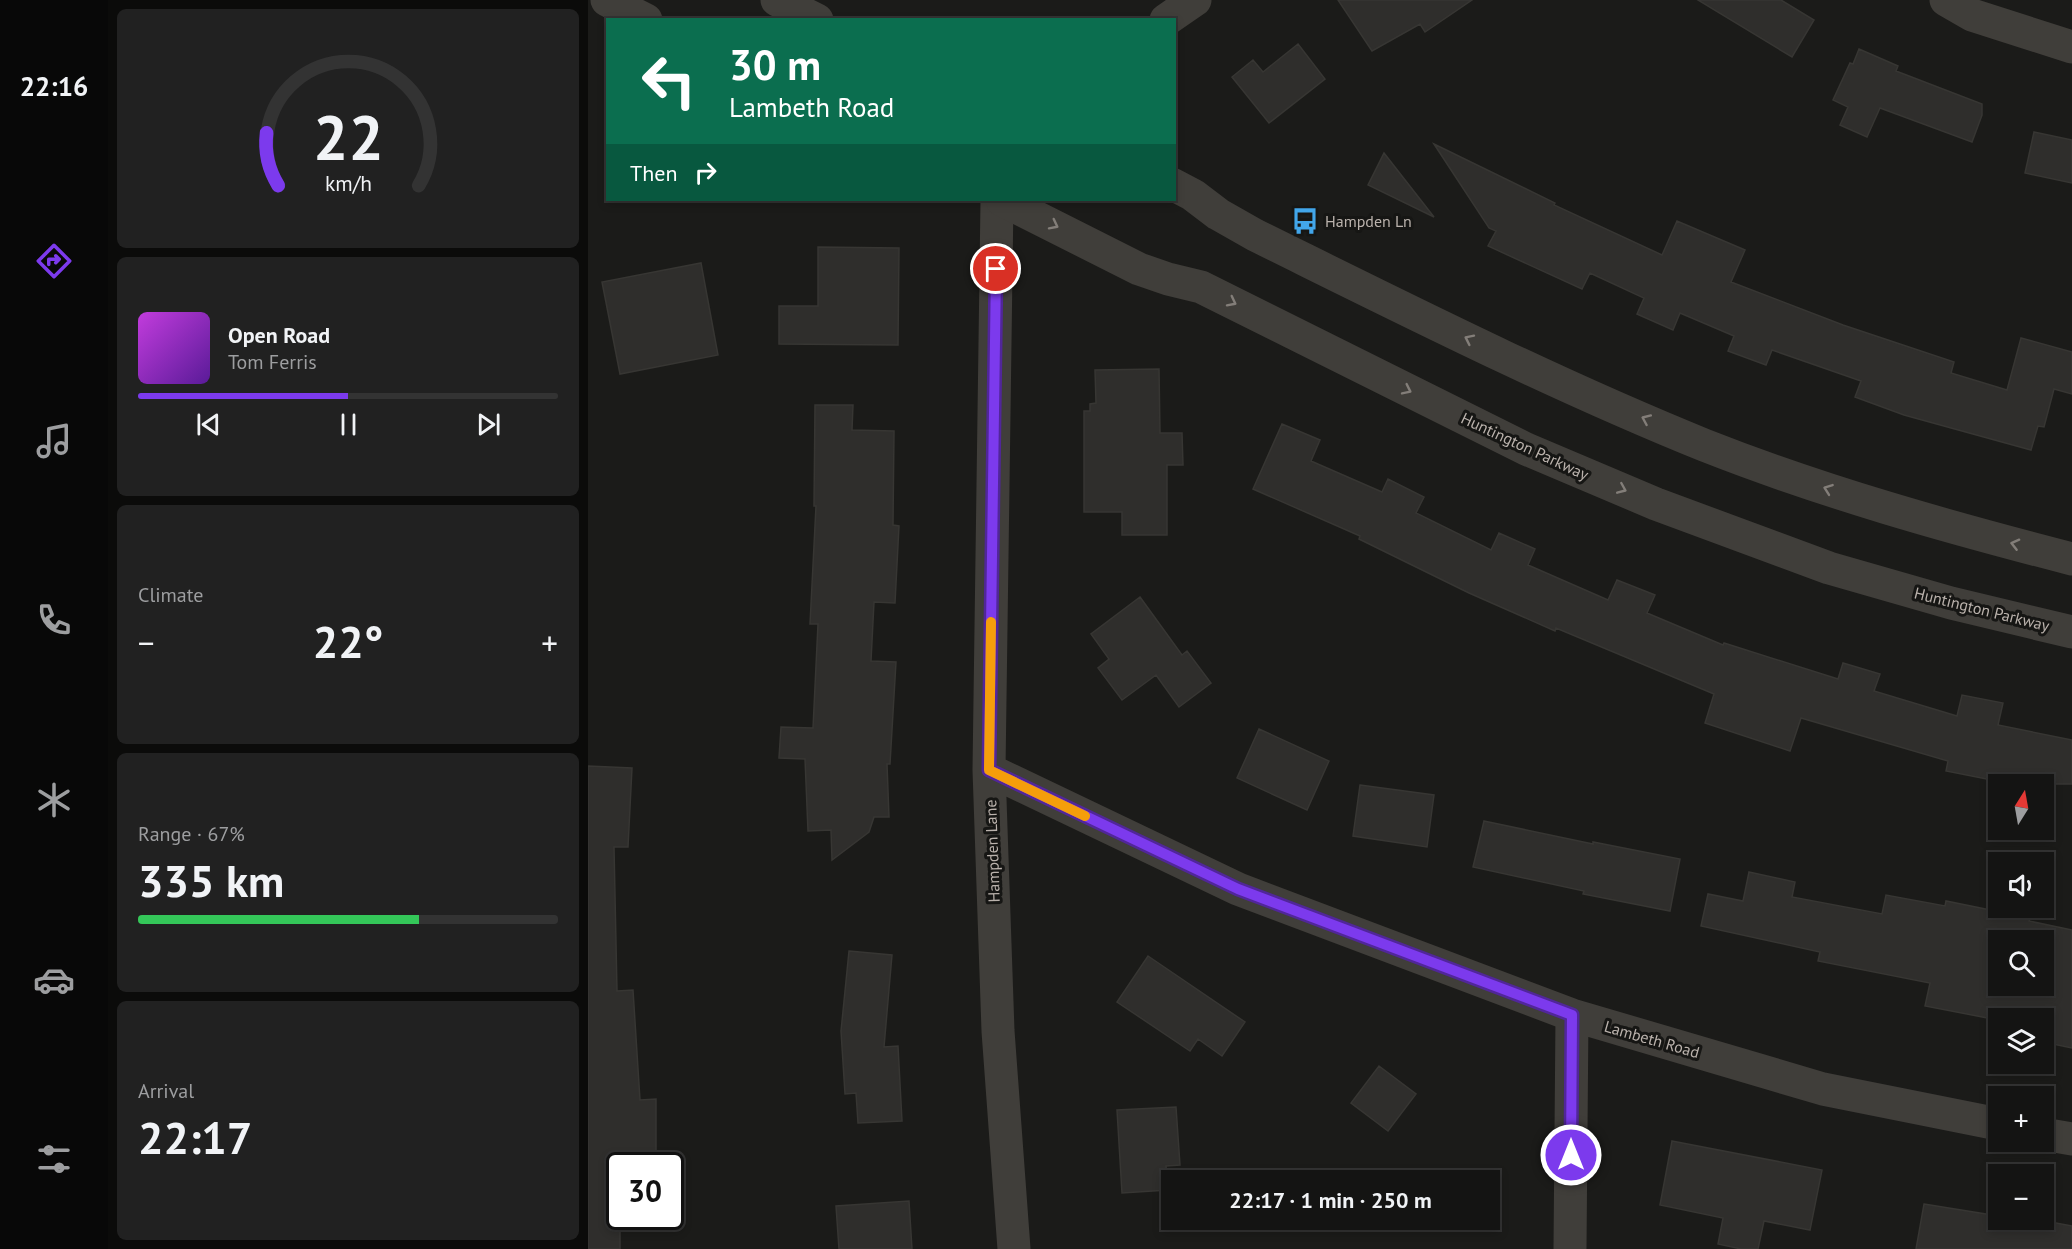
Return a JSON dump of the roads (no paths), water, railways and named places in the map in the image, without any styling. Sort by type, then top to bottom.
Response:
[{"type":"street","points":[[608,0],[642,18]]},
{"type":"street","points":[[777,0],[813,18]]},
{"type":"street","points":[[1169,18],[1195,0]]},
{"type":"street","points":[[1946,0],[1972,15],[2072,47]]},
{"type":"street","points":[[1176,186],[1255,236],[1520,364],[1704,445],[1849,497],[2072,559]]},
{"type":"street","name":"Hampden Lane","points":[[997,201],[989,770],[998,1031],[1014,1249]]},
{"type":"street","name":"Huntington Parkway","points":[[1004,201],[1139,269],[1201,287],[1526,449],[1656,504],[1829,568],[1951,603],[2072,632]]},
{"type":"street","name":"Lambeth Road","points":[[989,770],[1238,889],[1572,1015],[1823,1089],[1988,1123]]},
{"type":"street","points":[[1570,1249],[1572,1015]]},
{"type":"street","points":[[2054,1136],[2072,1139]]},
{"type":"place","name":"Hampden Ln","points":[[1305,221]]}]
